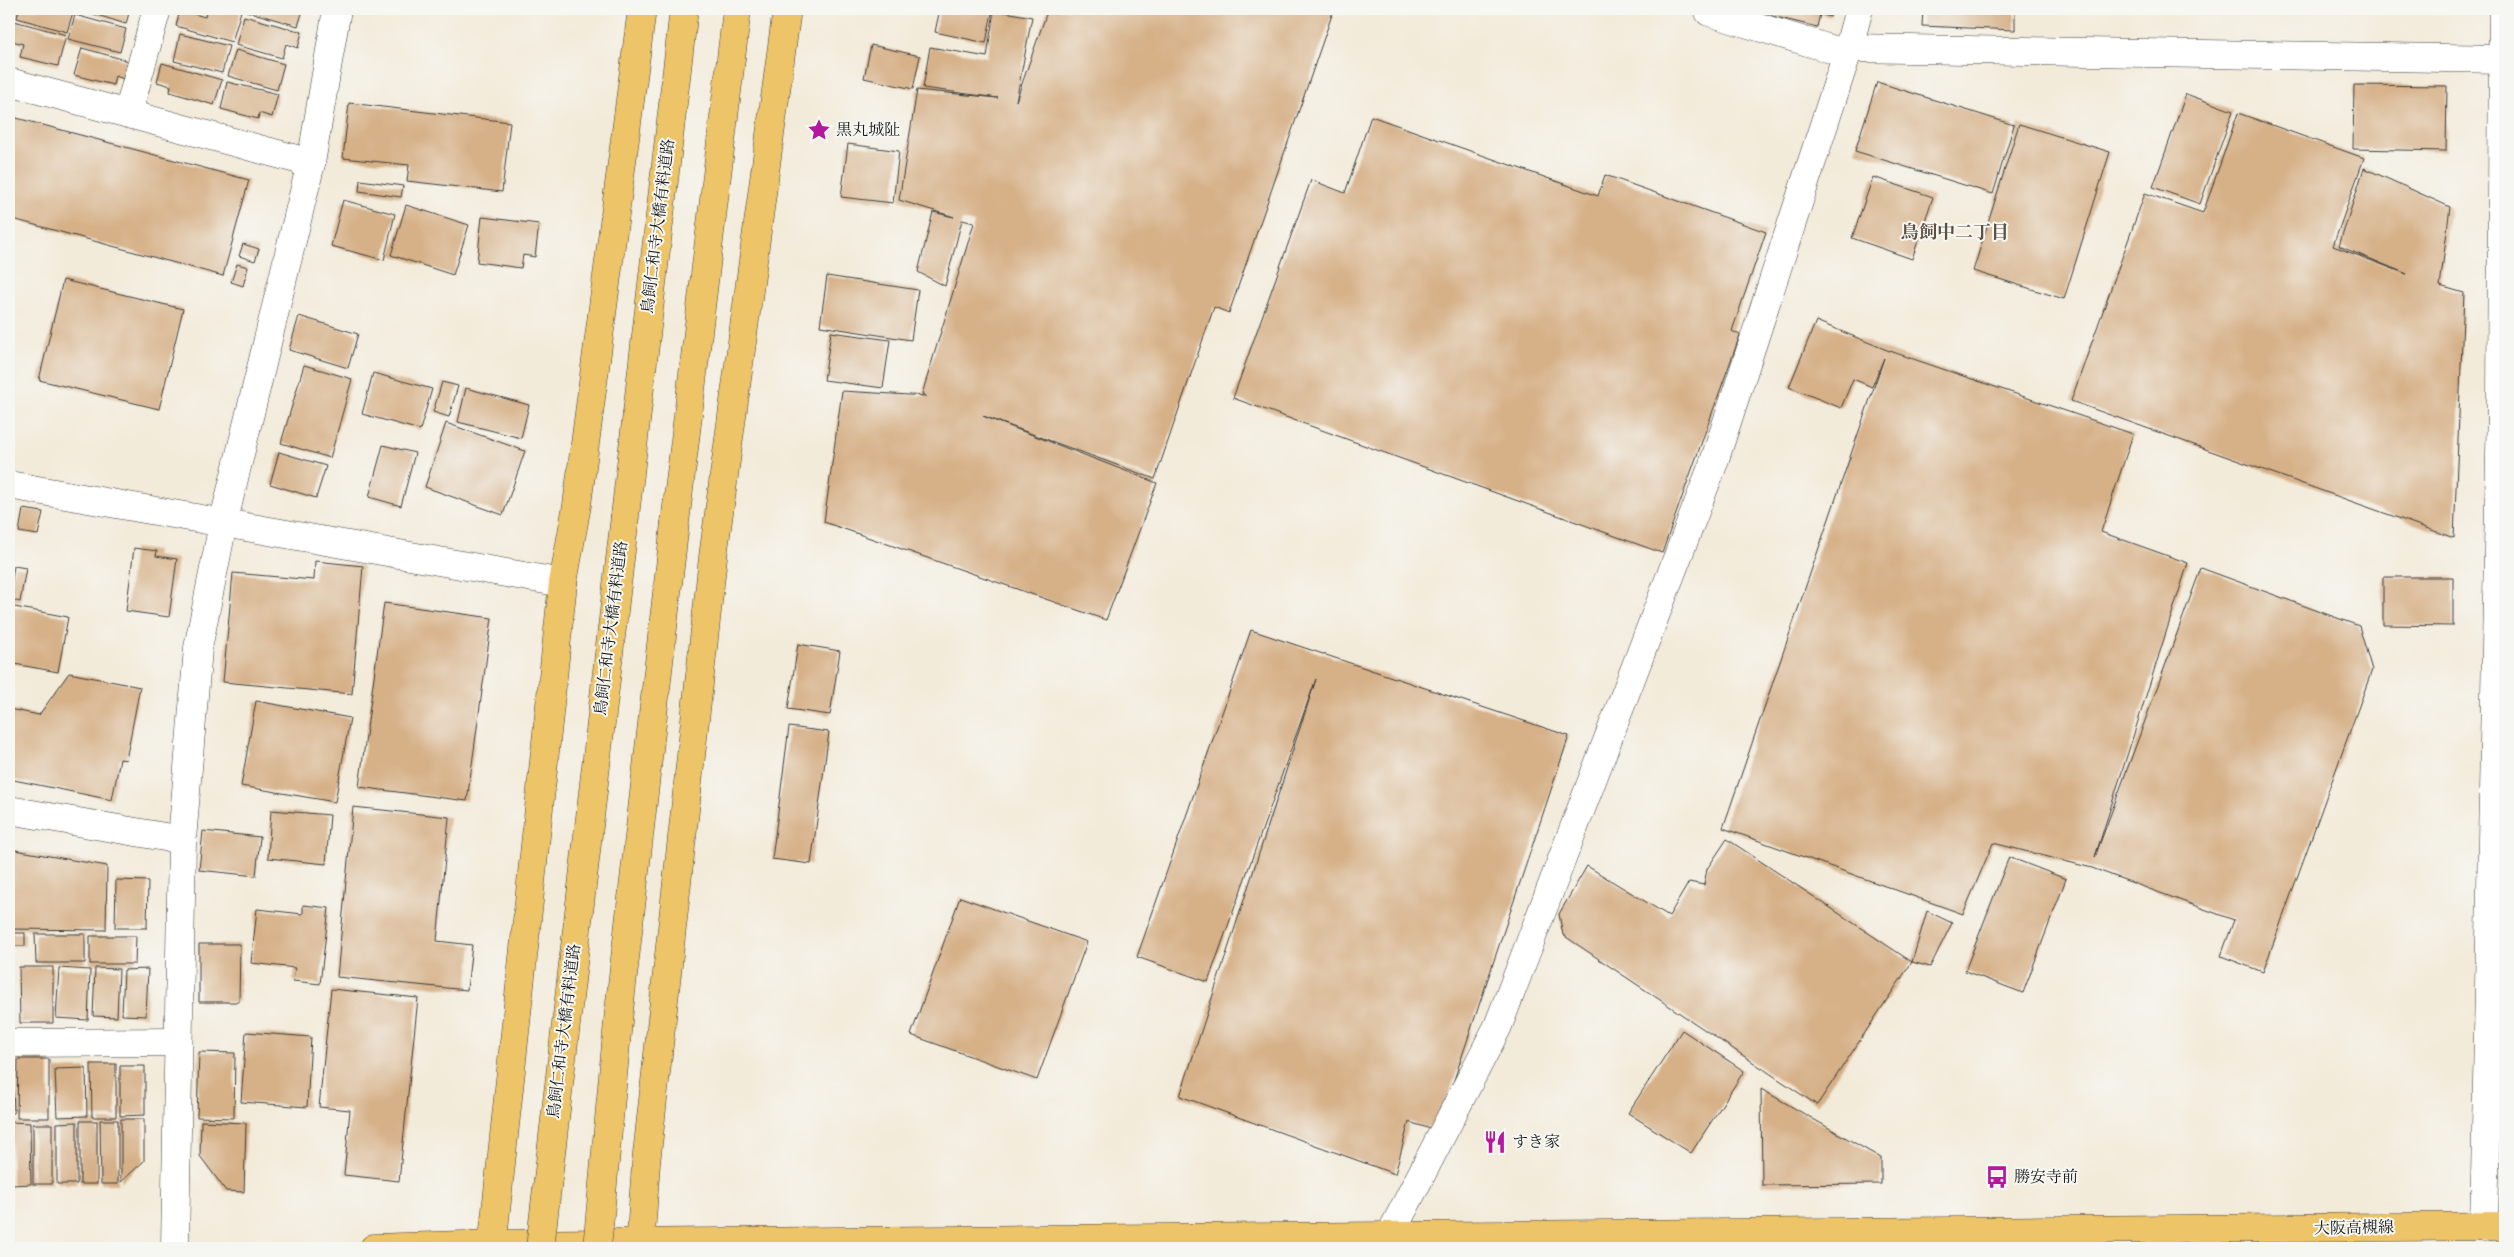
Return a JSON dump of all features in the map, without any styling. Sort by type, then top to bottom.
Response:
[{"type":"main road","points":[[492,1247],[563,583],[577,506],[642,9]]},
{"type":"main road","name":"鳥飼仁和寺大橋有料道路","points":[[540,1248],[684,9]]},
{"type":"main road","points":[[597,1248],[619,1011],[737,9]]},
{"type":"main road","points":[[641,1246],[647,1153],[713,557],[787,9]]},
{"type":"main road","name":"大阪高槻線","points":[[374,1248],[1053,1244],[1389,1237],[1607,1242],[2494,1227]]},
{"type":"street","points":[[128,113],[156,9]]},
{"type":"street","points":[[175,1248],[182,840],[198,648],[223,524],[311,163],[337,9]]},
{"type":"street","points":[[1389,1237],[1498,1026],[1714,462],[1848,51],[1859,9]]},
{"type":"street","points":[[2494,1227],[2503,406],[2502,9]]},
{"type":"street","points":[[1709,12],[1848,51],[2503,59]]},
{"type":"street","points":[[9,82],[311,163]]},
{"type":"street","points":[[9,485],[563,583]]},
{"type":"street","points":[[9,810],[182,840]]},
{"type":"street","points":[[9,1043],[178,1042]]},
{"type":"building","points":[[19,9],[74,9],[67,32],[17,18]]},
{"type":"building","points":[[78,9],[130,9],[126,24]]},
{"type":"building","points":[[207,9],[241,11],[232,42],[176,26],[180,10],[205,17]]},
{"type":"building","points":[[246,9],[303,10],[298,26],[246,11]]},
{"type":"building","points":[[940,9],[978,9],[992,12],[986,43],[935,32]]},
{"type":"building","points":[[1048,9],[1334,9],[1229,313],[1214,307],[1155,479],[983,416],[1157,483],[1106,620],[824,522],[842,391],[926,396],[922,394],[974,223],[962,220],[945,286],[918,272],[933,212],[954,217],[899,200],[917,90],[998,98],[923,88],[930,47],[987,57],[994,10],[1032,17],[1016,101]]},
{"type":"building","points":[[1748,9],[1763,9],[1762,13]]},
{"type":"building","points":[[1770,9],[1832,9],[1830,17],[1820,14],[1817,27],[1768,15]]},
{"type":"building","points":[[1923,9],[2015,9],[2015,30],[1922,26]]},
{"type":"building","points":[[75,15],[126,29],[120,52],[68,39]]},
{"type":"building","points":[[244,16],[302,32],[298,48],[286,44],[282,58],[236,45]]},
{"type":"building","points":[[14,21],[66,35],[58,66],[20,57],[23,44],[9,40]]},
{"type":"building","points":[[180,34],[229,46],[222,73],[174,61]]},
{"type":"building","points":[[871,45],[920,56],[913,89],[864,78]]},
{"type":"building","points":[[82,48],[129,61],[124,79],[115,76],[113,85],[74,75]]},
{"type":"building","points":[[236,50],[284,64],[277,90],[228,76]]},
{"type":"building","points":[[162,63],[222,80],[214,105],[170,92],[171,86],[157,82]]},
{"type":"building","points":[[227,82],[278,94],[272,117],[259,113],[258,119],[221,109]]},
{"type":"building","points":[[1877,82],[2014,125],[1993,194],[1855,151]]},
{"type":"building","points":[[2354,85],[2447,86],[2446,151],[2353,149]]},
{"type":"building","points":[[2186,94],[2233,111],[2200,204],[2153,187]]},
{"type":"building","points":[[349,103],[510,122],[502,192],[407,181],[409,165],[343,158]]},
{"type":"building","points":[[2238,113],[2364,158],[2333,246],[2407,274],[2339,246],[2364,168],[2450,207],[2440,286],[2464,293],[2454,538],[2071,401],[2145,193],[2203,213]]},
{"type":"building","points":[[9,116],[249,180],[223,276],[9,218]]},
{"type":"building","points":[[1371,116],[1598,196],[1605,175],[1766,232],[1732,331],[1740,335],[1662,553],[1233,398],[1311,180],[1345,193]]},
{"type":"building","points":[[2019,124],[2110,152],[2064,299],[1973,271]]},
{"type":"building","points":[[848,144],[899,151],[893,203],[841,197]]},
{"type":"building","points":[[1873,177],[1933,197],[1912,259],[1852,238]]},
{"type":"building","points":[[360,180],[403,186],[401,197],[359,191]]},
{"type":"building","points":[[343,200],[395,214],[384,260],[331,246]]},
{"type":"building","points":[[406,205],[469,225],[453,275],[391,255]]},
{"type":"building","points":[[482,217],[539,224],[535,257],[523,255],[521,268],[477,262]]},
{"type":"building","points":[[243,244],[259,249],[255,261],[239,256]]},
{"type":"building","points":[[237,264],[248,267],[243,286],[231,282]]},
{"type":"building","points":[[827,276],[918,290],[911,340],[820,326]]},
{"type":"building","points":[[63,280],[183,309],[159,409],[39,380]]},
{"type":"building","points":[[299,316],[358,334],[348,368],[289,350]]},
{"type":"building","points":[[1816,321],[1887,350],[2133,434],[2101,532],[2188,563],[2095,857],[2201,568],[2359,626],[2372,670],[2263,972],[2221,956],[2234,920],[2092,868],[1993,843],[1963,914],[1723,828],[1884,358],[1872,387],[1853,379],[1841,408],[1789,387]]},
{"type":"building","points":[[831,332],[890,340],[883,388],[824,380]]},
{"type":"building","points":[[304,365],[352,379],[330,458],[281,443]]},
{"type":"building","points":[[373,373],[432,389],[420,430],[362,414]]},
{"type":"building","points":[[442,382],[458,386],[449,417],[433,412]]},
{"type":"building","points":[[466,388],[529,405],[521,438],[458,422]]},
{"type":"building","points":[[446,423],[525,451],[503,515],[425,487]]},
{"type":"building","points":[[383,445],[415,453],[401,506],[369,497]]},
{"type":"building","points":[[279,452],[326,466],[316,498],[270,484]]},
{"type":"building","points":[[23,509],[43,512],[38,535],[19,532]]},
{"type":"building","points":[[134,548],[157,551],[156,556],[177,559],[169,617],[126,611]]},
{"type":"building","points":[[315,561],[363,566],[352,694],[223,682],[233,573],[314,580]]},
{"type":"building","points":[[14,566],[26,568],[20,602],[9,599]]},
{"type":"building","points":[[2383,577],[2453,577],[2453,626],[2383,625]]},
{"type":"building","points":[[384,603],[492,618],[467,801],[359,787]]},
{"type":"building","points":[[9,606],[68,617],[58,672],[9,663]]},
{"type":"building","points":[[1251,630],[1569,736],[1437,1131],[1409,1122],[1395,1174],[1180,1096],[1316,679],[1208,982],[1137,957]]},
{"type":"building","points":[[798,644],[840,651],[830,715],[788,709]]},
{"type":"building","points":[[69,673],[140,687],[126,760],[120,759],[112,800],[9,779],[9,709],[39,715]]},
{"type":"building","points":[[256,701],[350,718],[335,802],[241,786]]},
{"type":"building","points":[[789,727],[829,732],[811,864],[772,859]]},
{"type":"building","points":[[353,807],[449,817],[437,941],[472,945],[467,990],[337,977]]},
{"type":"building","points":[[271,810],[330,815],[326,864],[268,858]]},
{"type":"building","points":[[203,831],[260,837],[256,876],[199,870]]},
{"type":"building","points":[[1727,839],[1912,962],[1817,1105],[1563,935],[1559,914],[1587,866],[1669,916],[1689,882],[1704,885],[1707,869]]},
{"type":"building","points":[[9,849],[107,866],[106,930],[9,929]]},
{"type":"building","points":[[2009,857],[2066,879],[2023,993],[1965,971]]},
{"type":"building","points":[[116,880],[148,881],[147,928],[115,928]]},
{"type":"building","points":[[960,897],[1087,942],[1037,1080],[911,1035]]},
{"type":"building","points":[[303,905],[329,908],[320,984],[293,981],[295,968],[251,963],[257,909],[303,914]]},
{"type":"building","points":[[1927,911],[1952,923],[1930,967],[1912,962]]},
{"type":"building","points":[[9,933],[25,933],[25,946],[9,946]]},
{"type":"building","points":[[35,934],[85,934],[85,963],[36,963]]},
{"type":"building","points":[[90,936],[136,936],[135,964],[90,964]]},
{"type":"building","points":[[199,944],[240,944],[239,1002],[199,1002]]},
{"type":"building","points":[[19,967],[53,967],[53,1023],[20,1023]]},
{"type":"building","points":[[59,968],[90,970],[88,1020],[56,1018]]},
{"type":"building","points":[[95,968],[119,969],[117,1017],[93,1016]]},
{"type":"building","points":[[148,969],[146,1016],[122,1015],[124,970]]},
{"type":"building","points":[[331,989],[418,998],[399,1181],[344,1175],[350,1110],[319,1107]]},
{"type":"building","points":[[1682,1030],[1744,1071],[1691,1153],[1628,1113]]},
{"type":"building","points":[[246,1032],[311,1037],[307,1107],[241,1102]]},
{"type":"building","points":[[199,1052],[235,1053],[234,1118],[197,1117]]},
{"type":"building","points":[[18,1059],[49,1059],[49,1118],[17,1118]]},
{"type":"building","points":[[9,1061],[12,1061],[14,1113],[9,1113]]},
{"type":"building","points":[[91,1064],[116,1064],[116,1117],[92,1117]]},
{"type":"building","points":[[120,1066],[145,1066],[145,1115],[120,1116]]},
{"type":"building","points":[[86,1068],[87,1116],[57,1117],[55,1069]]},
{"type":"building","points":[[1761,1089],[1881,1158],[1881,1184],[1762,1185]]},
{"type":"building","points":[[121,1119],[144,1119],[144,1161],[121,1182]]},
{"type":"building","points":[[100,1120],[118,1120],[118,1184],[101,1184]]},
{"type":"building","points":[[80,1121],[97,1121],[97,1184],[80,1184]]},
{"type":"building","points":[[201,1121],[246,1123],[244,1192],[226,1191],[200,1156]]},
{"type":"building","points":[[11,1122],[30,1123],[31,1184],[12,1185]]},
{"type":"building","points":[[77,1122],[77,1184],[57,1184],[57,1123]]},
{"type":"building","points":[[33,1124],[52,1124],[52,1184],[33,1184]]},
{"type":"place","name":"黒丸城阯","points":[[819,130]]},
{"type":"place","name":"すき家","points":[[1495,1142]]},
{"type":"place","name":"勝安寺前","points":[[1997,1177]]},
{"type":"district","name":"鳥飼中二丁目","points":[[1955,232]]}]
